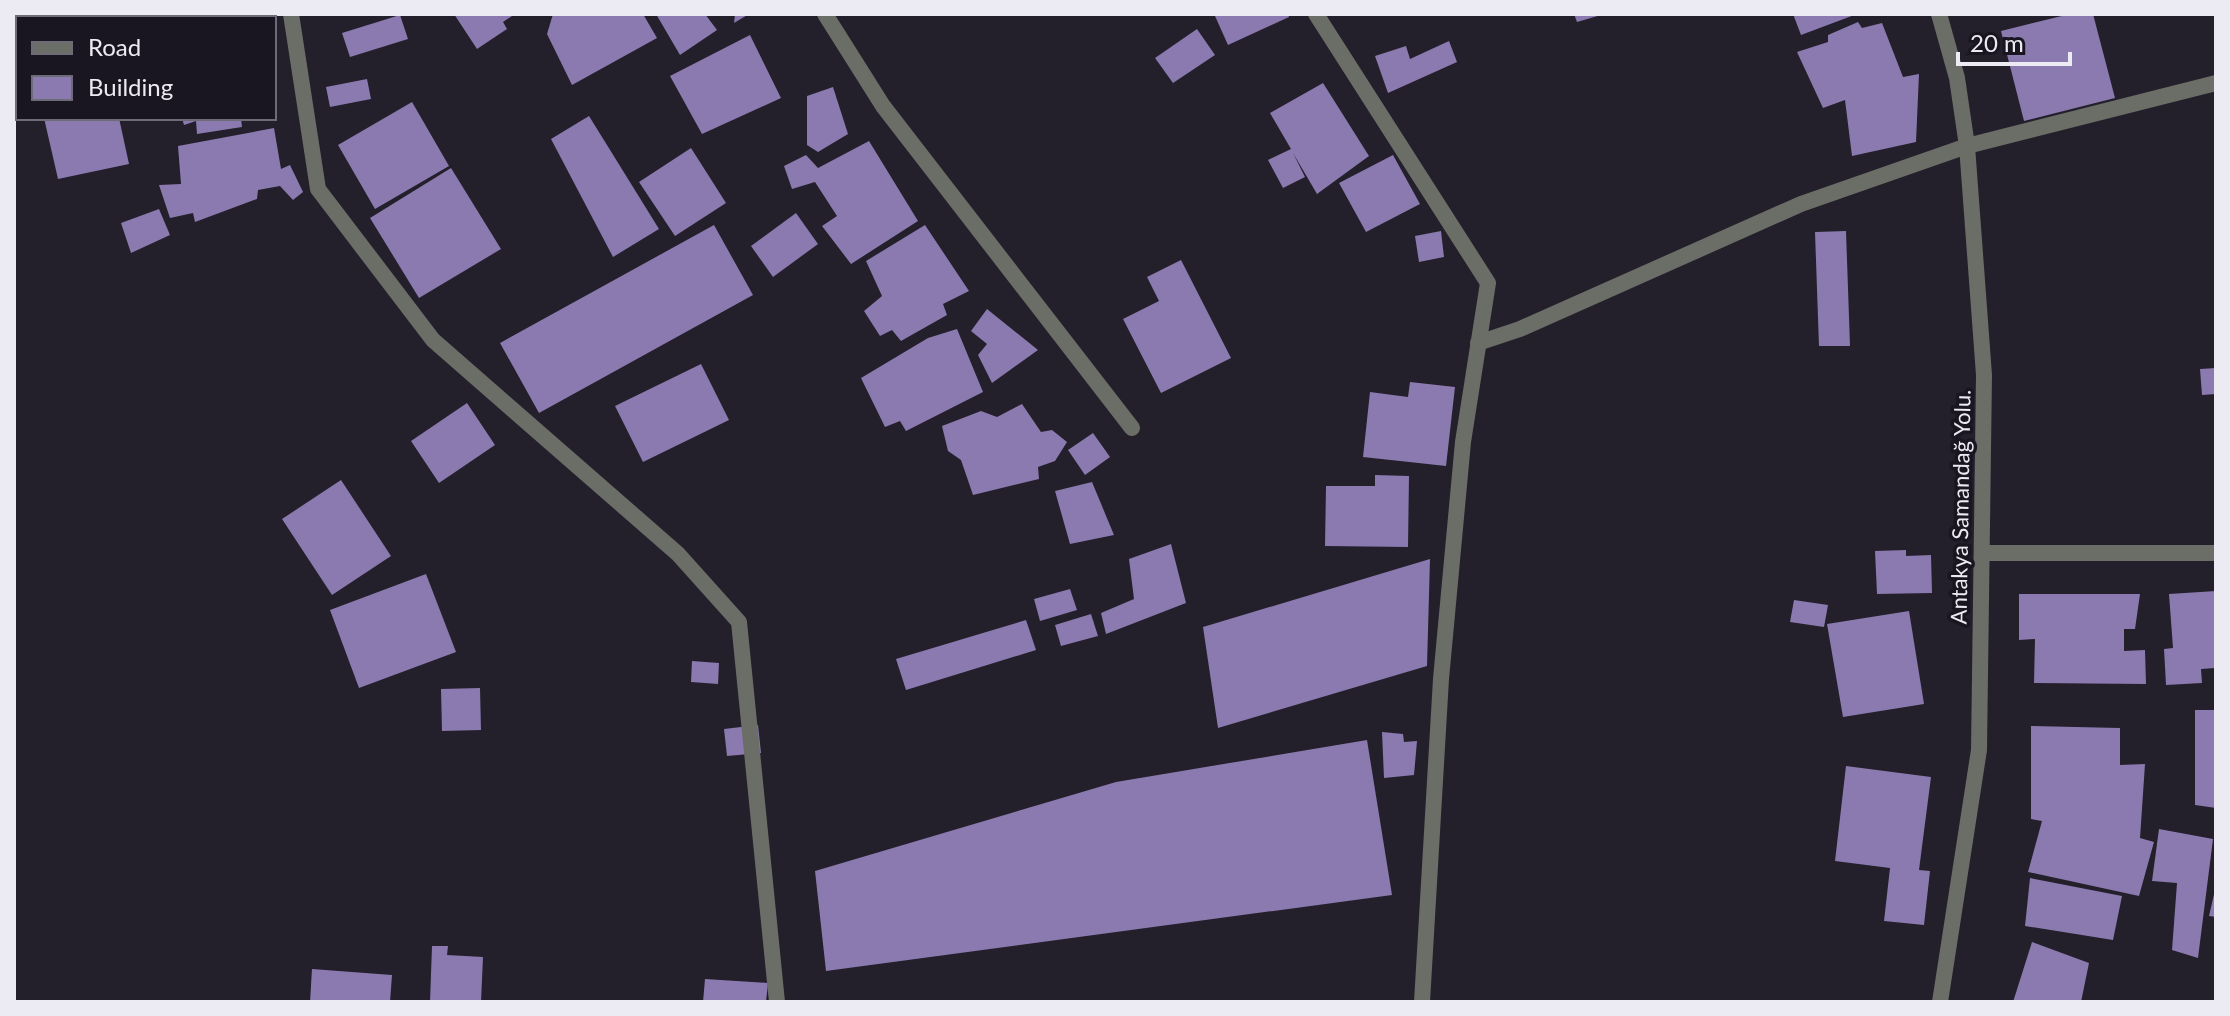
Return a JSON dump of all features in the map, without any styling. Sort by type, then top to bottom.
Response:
[{"type":"street","points":[[291,14],[318,189],[433,340],[678,554],[739,622],[777,1002]]},
{"type":"street","points":[[825,14],[883,106],[1132,428]]},
{"type":"street","points":[[1316,14],[1488,283],[1463,442],[1441,679],[1422,1002]]},
{"type":"street","name":"Antakya Samandağ Yolu.","points":[[1939,14],[1957,78],[1967,146],[1984,375],[1979,750],[1940,1002]]},
{"type":"street","points":[[1478,343],[1520,329],[1801,204],[1967,146],[2216,83]]},
{"type":"street","points":[[1983,553],[2216,553]]},
{"type":"building","points":[[454,14],[515,14],[503,22],[507,29],[477,49]]},
{"type":"building","points":[[553,14],[643,14],[657,38],[572,85],[547,34]]},
{"type":"building","points":[[656,14],[705,14],[717,30],[680,55]]},
{"type":"building","points":[[735,14],[749,14],[734,23]]},
{"type":"building","points":[[1288,14],[1289,17],[1228,45],[1215,16]]},
{"type":"building","points":[[1574,14],[1601,14],[1601,15],[1577,22]]},
{"type":"building","points":[[1793,14],[1857,14],[1801,35]]},
{"type":"building","points":[[2070,14],[2093,14],[2115,98],[2024,121],[2001,31]]},
{"type":"building","points":[[400,15],[408,39],[350,57],[342,33]]},
{"type":"building","points":[[1858,22],[1862,28],[1882,23],[1903,77],[1919,74],[1916,142],[1852,156],[1845,100],[1823,108],[1797,52],[1828,42],[1828,35]]},
{"type":"building","points":[[1197,29],[1215,55],[1173,83],[1155,58]]},
{"type":"building","points":[[750,35],[781,98],[702,134],[670,76]]},
{"type":"building","points":[[1449,41],[1457,62],[1388,93],[1375,56],[1406,46],[1410,59]]},
{"type":"building","points":[[367,79],[371,99],[330,107],[326,87]]},
{"type":"building","points":[[1323,83],[1369,156],[1317,194],[1293,153],[1305,177],[1283,188],[1268,160],[1291,149],[1270,113]]},
{"type":"building","points":[[833,87],[848,134],[818,152],[807,145],[807,96]]},
{"type":"building","points":[[412,102],[449,166],[375,209],[338,145]]},
{"type":"building","points":[[589,116],[659,229],[613,257],[551,139]]},
{"type":"building","points":[[44,120],[119,120],[129,164],[58,179]]},
{"type":"building","points":[[183,120],[241,120],[242,127],[197,134],[196,121],[184,125]]},
{"type":"building","points":[[274,128],[281,169],[290,165],[303,192],[293,200],[280,186],[258,190],[257,199],[195,222],[193,213],[170,218],[159,185],[181,184],[178,146]]},
{"type":"building","points":[[869,141],[918,221],[851,264],[822,226],[837,216],[815,182],[792,189],[784,166],[806,155],[818,168]]},
{"type":"building","points":[[691,148],[726,203],[675,236],[639,182]]},
{"type":"building","points":[[1393,155],[1420,204],[1366,232],[1339,183]]},
{"type":"building","points":[[451,168],[501,249],[419,298],[370,218]]},
{"type":"building","points":[[159,209],[170,235],[131,253],[121,223]]},
{"type":"building","points":[[796,213],[818,244],[773,277],[751,246]]},
{"type":"building","points":[[714,225],[753,295],[539,413],[500,343]]},
{"type":"building","points":[[925,225],[969,291],[943,304],[947,315],[901,341],[892,330],[880,336],[864,311],[882,296],[866,261]]},
{"type":"building","points":[[1441,231],[1444,257],[1419,262],[1415,236]]},
{"type":"building","points":[[1846,231],[1850,346],[1819,346],[1815,232]]},
{"type":"building","points":[[1181,260],[1231,358],[1161,393],[1123,319],[1159,301],[1147,277]]},
{"type":"building","points":[[987,309],[1038,350],[992,383],[978,355],[987,344],[971,331]]},
{"type":"building","points":[[957,329],[983,392],[906,431],[900,421],[885,427],[861,378],[928,338]]},
{"type":"building","points":[[701,364],[729,420],[643,462],[615,406]]},
{"type":"building","points":[[2216,368],[2216,394],[2202,395],[2200,369]]},
{"type":"building","points":[[1410,382],[1455,387],[1446,466],[1363,457],[1370,392],[1408,397]]},
{"type":"building","points":[[467,403],[495,445],[439,483],[411,441]]},
{"type":"building","points":[[1022,404],[1041,432],[1052,430],[1067,442],[1055,461],[1038,467],[1039,479],[973,495],[961,460],[948,451],[942,426],[981,411],[997,417]]},
{"type":"building","points":[[1093,433],[1110,457],[1085,475],[1068,450]]},
{"type":"building","points":[[1375,475],[1409,476],[1408,547],[1325,546],[1326,486],[1375,486]]},
{"type":"building","points":[[341,480],[391,556],[332,595],[282,519]]},
{"type":"building","points":[[1092,482],[1114,535],[1070,544],[1055,491]]},
{"type":"building","points":[[1171,544],[1186,603],[1106,634],[1101,613],[1134,599],[1129,559]]},
{"type":"building","points":[[1906,550],[1906,556],[1931,555],[1932,593],[1877,594],[1875,551]]},
{"type":"building","points":[[1430,559],[1427,666],[1218,728],[1203,627]]},
{"type":"building","points":[[426,574],[456,652],[359,688],[330,610]]},
{"type":"building","points":[[1070,589],[1077,610],[1040,621],[1034,599]]},
{"type":"building","points":[[2216,591],[2216,668],[2201,669],[2202,683],[2166,685],[2164,649],[2173,648],[2169,594]]},
{"type":"building","points":[[2019,594],[2140,594],[2135,629],[2124,629],[2124,651],[2145,650],[2146,684],[2034,683],[2035,639],[2019,640]]},
{"type":"building","points":[[1794,600],[1828,605],[1824,627],[1790,622]]},
{"type":"building","points":[[1909,611],[1924,704],[1843,717],[1827,624]]},
{"type":"building","points":[[1091,614],[1098,636],[1061,646],[1055,625]]},
{"type":"building","points":[[1026,620],[1036,650],[906,690],[896,659]]},
{"type":"building","points":[[692,661],[719,663],[718,684],[691,682]]},
{"type":"building","points":[[480,688],[481,730],[442,731],[441,689]]},
{"type":"building","points":[[2195,710],[2216,710],[2216,808],[2195,805]]},
{"type":"building","points":[[758,725],[761,753],[727,756],[724,729]]},
{"type":"building","points":[[2031,726],[2120,728],[2120,765],[2145,764],[2140,838],[2154,842],[2139,896],[2028,872],[2042,821],[2031,819]]},
{"type":"building","points":[[1382,732],[1403,734],[1404,742],[1417,741],[1414,775],[1384,778]]},
{"type":"building","points":[[1367,740],[1392,895],[826,971],[815,871],[1116,782]]},
{"type":"building","points":[[1846,766],[1931,777],[1919,870],[1930,871],[1924,925],[1884,921],[1890,868],[1835,861]]},
{"type":"building","points":[[2159,829],[2213,839],[2198,958],[2172,950],[2177,883],[2152,881]]},
{"type":"building","points":[[2030,878],[2122,896],[2113,940],[2025,926]]},
{"type":"building","points":[[2216,890],[2216,917],[2209,916]]},
{"type":"building","points":[[2032,942],[2089,963],[2081,1002],[2013,1002]]},
{"type":"building","points":[[432,946],[448,946],[447,955],[483,957],[481,1002],[430,1002]]},
{"type":"building","points":[[312,969],[392,975],[390,1002],[310,1002]]},
{"type":"building","points":[[705,979],[768,983],[766,1002],[703,1002]]}]
